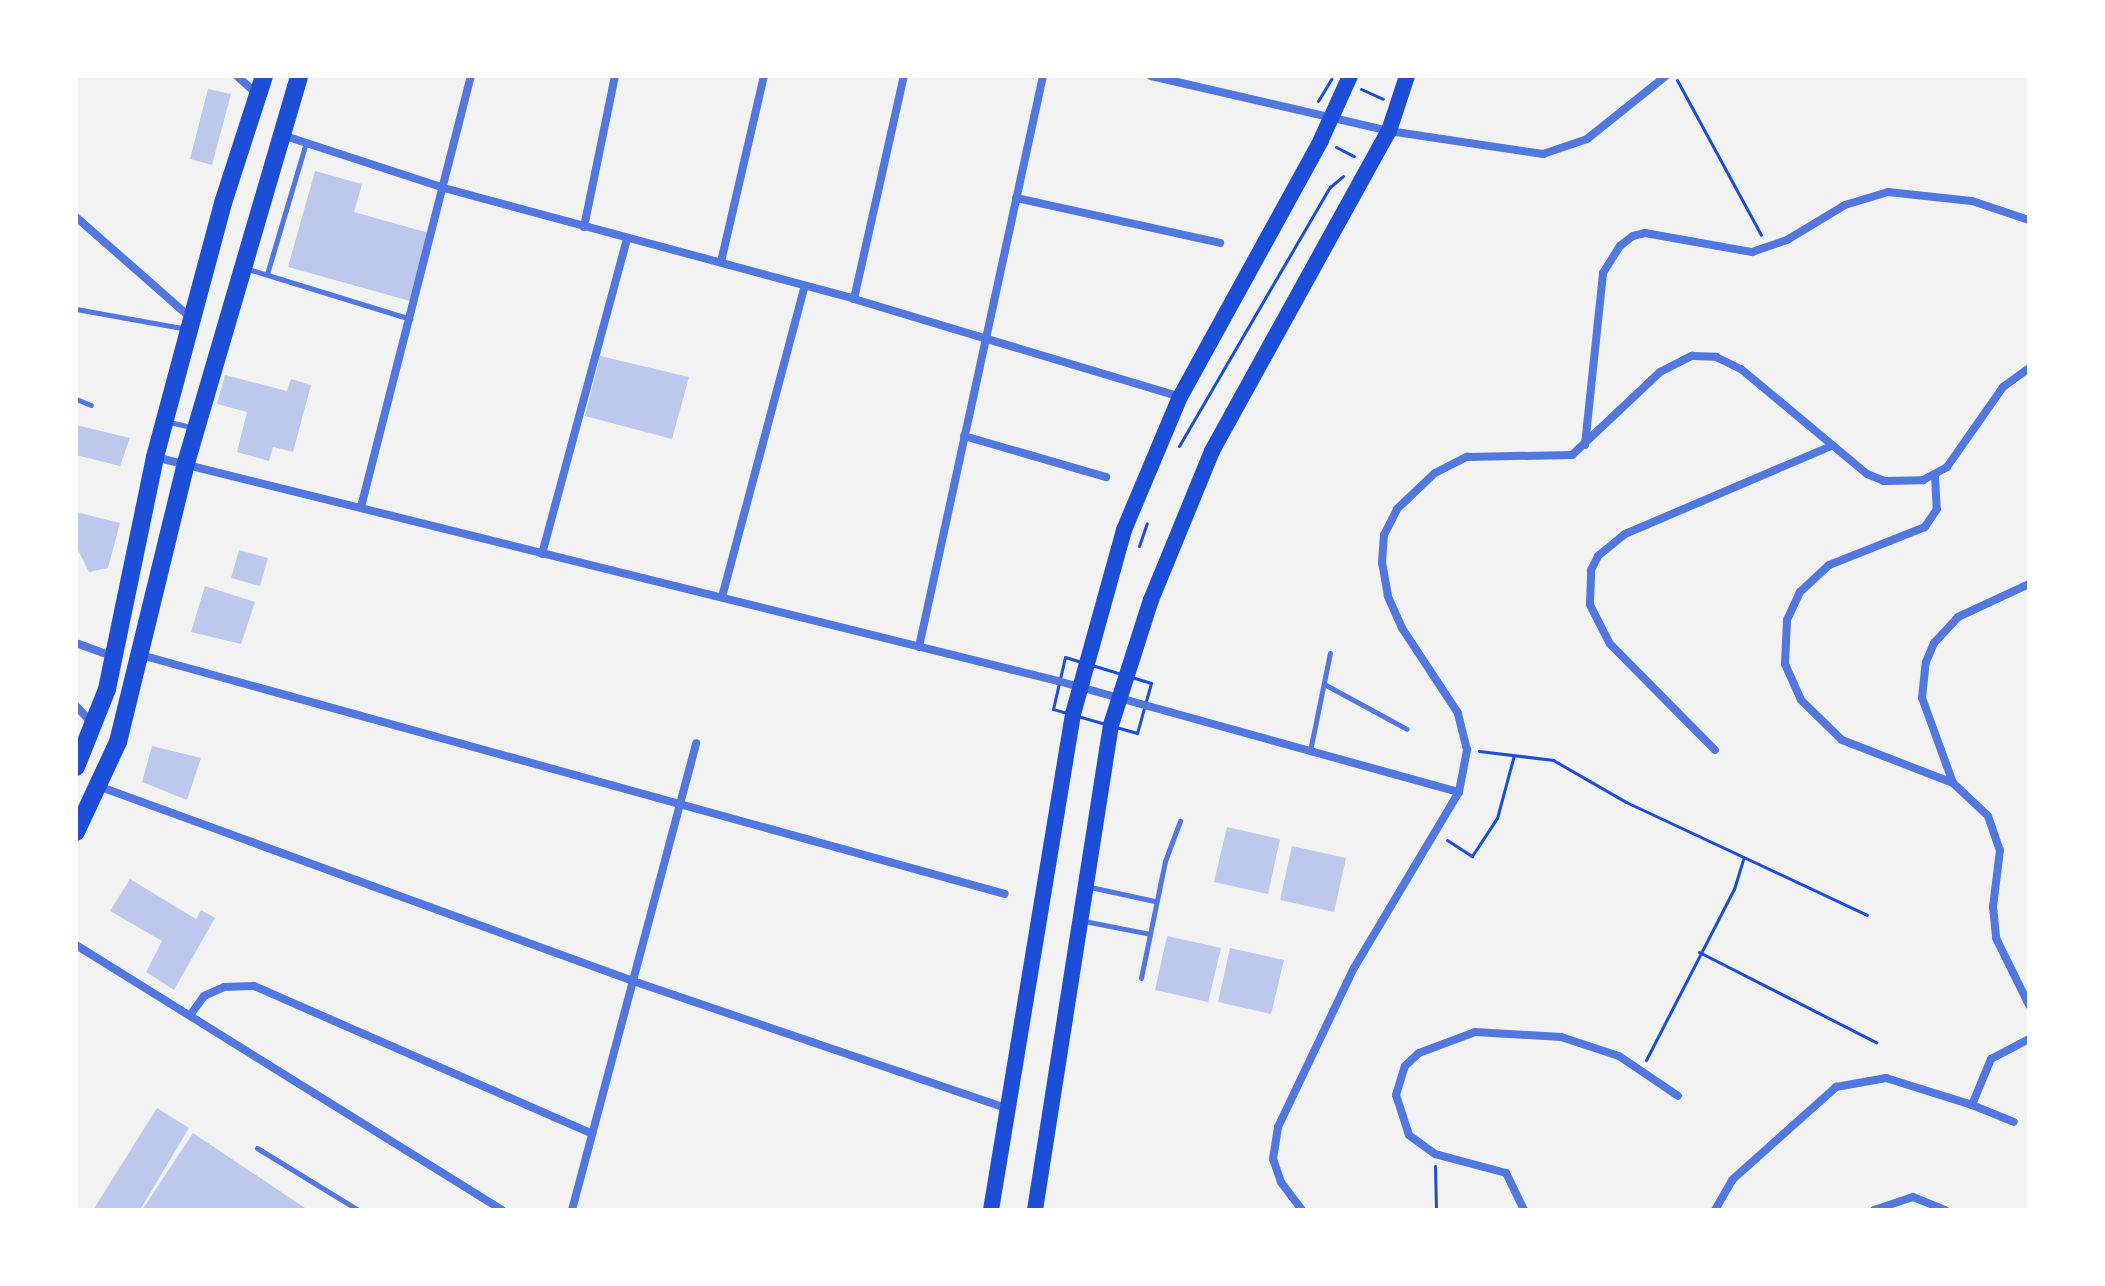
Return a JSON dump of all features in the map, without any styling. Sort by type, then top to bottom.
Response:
[{"type":"highway","points":[[76,832],[118,742],[186,463],[240,267],[299,76]]},
{"type":"highway","points":[[76,767],[95,726],[114,657],[164,421],[261,85]]},
{"type":"main road","points":[[991,1210],[1006,1108],[1085,688],[1124,530],[1180,397],[1350,76]]},
{"type":"main road","points":[[1035,1210],[1111,725],[1151,600],[1191,494],[1389,131],[1407,76]]},
{"type":"street","points":[[237,76],[261,85]]},
{"type":"street","points":[[361,507],[412,320],[471,76]]},
{"type":"street","points":[[584,227],[615,76]]},
{"type":"street","points":[[721,262],[764,76]]},
{"type":"street","points":[[854,299],[904,76]]},
{"type":"street","points":[[919,647],[1043,76]]},
{"type":"street","points":[[1151,76],[1389,131],[1515,152],[1563,151],[1587,139],[1666,76]]},
{"type":"street","points":[[281,135],[444,188],[854,299],[1180,397]]},
{"type":"street","points":[[1585,445],[1603,273],[1620,246],[1645,233],[1736,250],[1769,249],[1845,205],[1888,192],[1972,201],[2029,220]]},
{"type":"street","points":[[1016,198],[1220,243]]},
{"type":"street","points":[[76,217],[190,324]]},
{"type":"street","points":[[542,554],[627,239]]},
{"type":"street","points":[[722,597],[805,286]]},
{"type":"street","points":[[1302,1210],[1281,1182],[1273,1159],[1278,1127],[1354,968],[1459,792],[1467,750],[1459,716],[1402,628],[1388,596],[1382,563],[1384,535],[1415,489],[1452,463],[1467,457],[1555,459],[1585,445],[1660,372],[1692,356],[1716,357],[1741,369],[1851,465],[1884,481],[1935,476],[1959,454],[2003,387],[2029,368]]},
{"type":"street","points":[[964,436],[1106,477]]},
{"type":"street","points":[[1715,750],[1610,644],[1590,605],[1591,570],[1598,556],[1625,534],[1829,447]]},
{"type":"street","points":[[155,457],[1085,688],[1459,792]]},
{"type":"street","points":[[1935,476],[1939,495],[1931,521],[1913,534],[1842,558],[1815,575],[1791,606],[1783,643],[1785,664],[1801,700],[1842,740],[1953,783],[1978,802],[1996,832],[2000,850],[1993,907],[1996,938],[2029,1005]]},
{"type":"street","points":[[1953,783],[1922,698],[1926,662],[1934,643],[1958,617],[2029,584]]},
{"type":"street","points":[[76,643],[114,657]]},
{"type":"street","points":[[141,655],[1005,894]]},
{"type":"street","points":[[76,706],[95,726]]},
{"type":"street","points":[[572,1210],[630,980],[696,743]]},
{"type":"street","points":[[97,786],[630,980],[1006,1108]]},
{"type":"street","points":[[76,945],[502,1210]]},
{"type":"street","points":[[191,1014],[204,996],[224,987],[254,986],[590,1133]]},
{"type":"street","points":[[1524,1210],[1511,1179],[1497,1167],[1435,1154],[1409,1135],[1396,1095],[1405,1066],[1439,1041],[1475,1032],[1561,1037],[1594,1045],[1678,1096]]},
{"type":"street","points":[[1972,1105],[1991,1059],[2029,1039]]},
{"type":"street","points":[[1715,1210],[1732,1180],[1768,1144],[1823,1096],[1850,1081],[1906,1082],[2014,1122]]},
{"type":"street","points":[[1874,1210],[1913,1197],[1945,1210]]},
{"type":"lane","points":[[267,274],[306,142]]},
{"type":"lane","points":[[240,267],[412,320]]},
{"type":"lane","points":[[76,309],[190,324]]},
{"type":"lane","points":[[76,399],[91,405]]},
{"type":"lane","points":[[164,421],[196,428]]},
{"type":"lane","points":[[1310,751],[1330,653]]},
{"type":"lane","points":[[1324,684],[1407,729]]},
{"type":"lane","points":[[1141,978],[1155,901],[1180,821]]},
{"type":"lane","points":[[1086,887],[1155,901]]},
{"type":"lane","points":[[1081,921],[1150,934]]},
{"type":"lane","points":[[257,1148],[358,1210]]},
{"type":"path","points":[[1352,120],[1367,76]]},
{"type":"path","points":[[1675,76],[1769,249]]},
{"type":"path","points":[[1175,453],[1322,200],[1360,146]]},
{"type":"path","points":[[1137,550],[1147,522]]},
{"type":"path","points":[[1085,688],[1097,666]]},
{"type":"path","points":[[1467,750],[1553,760],[1744,857],[1867,915]]},
{"type":"path","points":[[1436,833],[1472,856],[1497,818],[1514,755]]},
{"type":"path","points":[[1641,1071],[1699,952],[1734,889],[1744,857]]},
{"type":"path","points":[[1699,952],[1876,1042]]},
{"type":"path","points":[[1435,1154],[1436,1210]]},
{"type":"building","points":[[208,89],[231,94],[212,165],[190,159]]},
{"type":"building","points":[[315,171],[362,184],[354,212],[429,233],[410,301],[288,267]]},
{"type":"building","points":[[600,356],[689,377],[672,439],[585,416]]},
{"type":"building","points":[[225,375],[287,391],[291,379],[311,385],[293,452],[273,447],[269,461],[237,452],[247,412],[217,404]]},
{"type":"building","points":[[76,425],[130,438],[120,466],[76,455]]},
{"type":"building","points":[[76,512],[120,523],[108,568],[89,572],[76,546]]},
{"type":"building","points":[[239,550],[268,558],[260,586],[231,578]]},
{"type":"building","points":[[205,586],[255,602],[241,644],[191,632]]},
{"type":"building","points":[[152,746],[201,758],[187,800],[142,782]]},
{"type":"building","points":[[1227,827],[1280,839],[1268,894],[1214,882]]},
{"type":"building","points":[[1292,846],[1346,858],[1334,912],[1280,900]]},
{"type":"building","points":[[130,879],[196,919],[201,910],[215,918],[174,990],[146,972],[162,941],[110,911]]},
{"type":"building","points":[[1167,936],[1221,948],[1208,1002],[1155,990]]},
{"type":"building","points":[[1230,948],[1284,960],[1271,1014],[1218,1002]]},
{"type":"building","points":[[157,1108],[189,1128],[140,1210],[93,1210]]},
{"type":"building","points":[[193,1133],[308,1210],[142,1210]]}]
